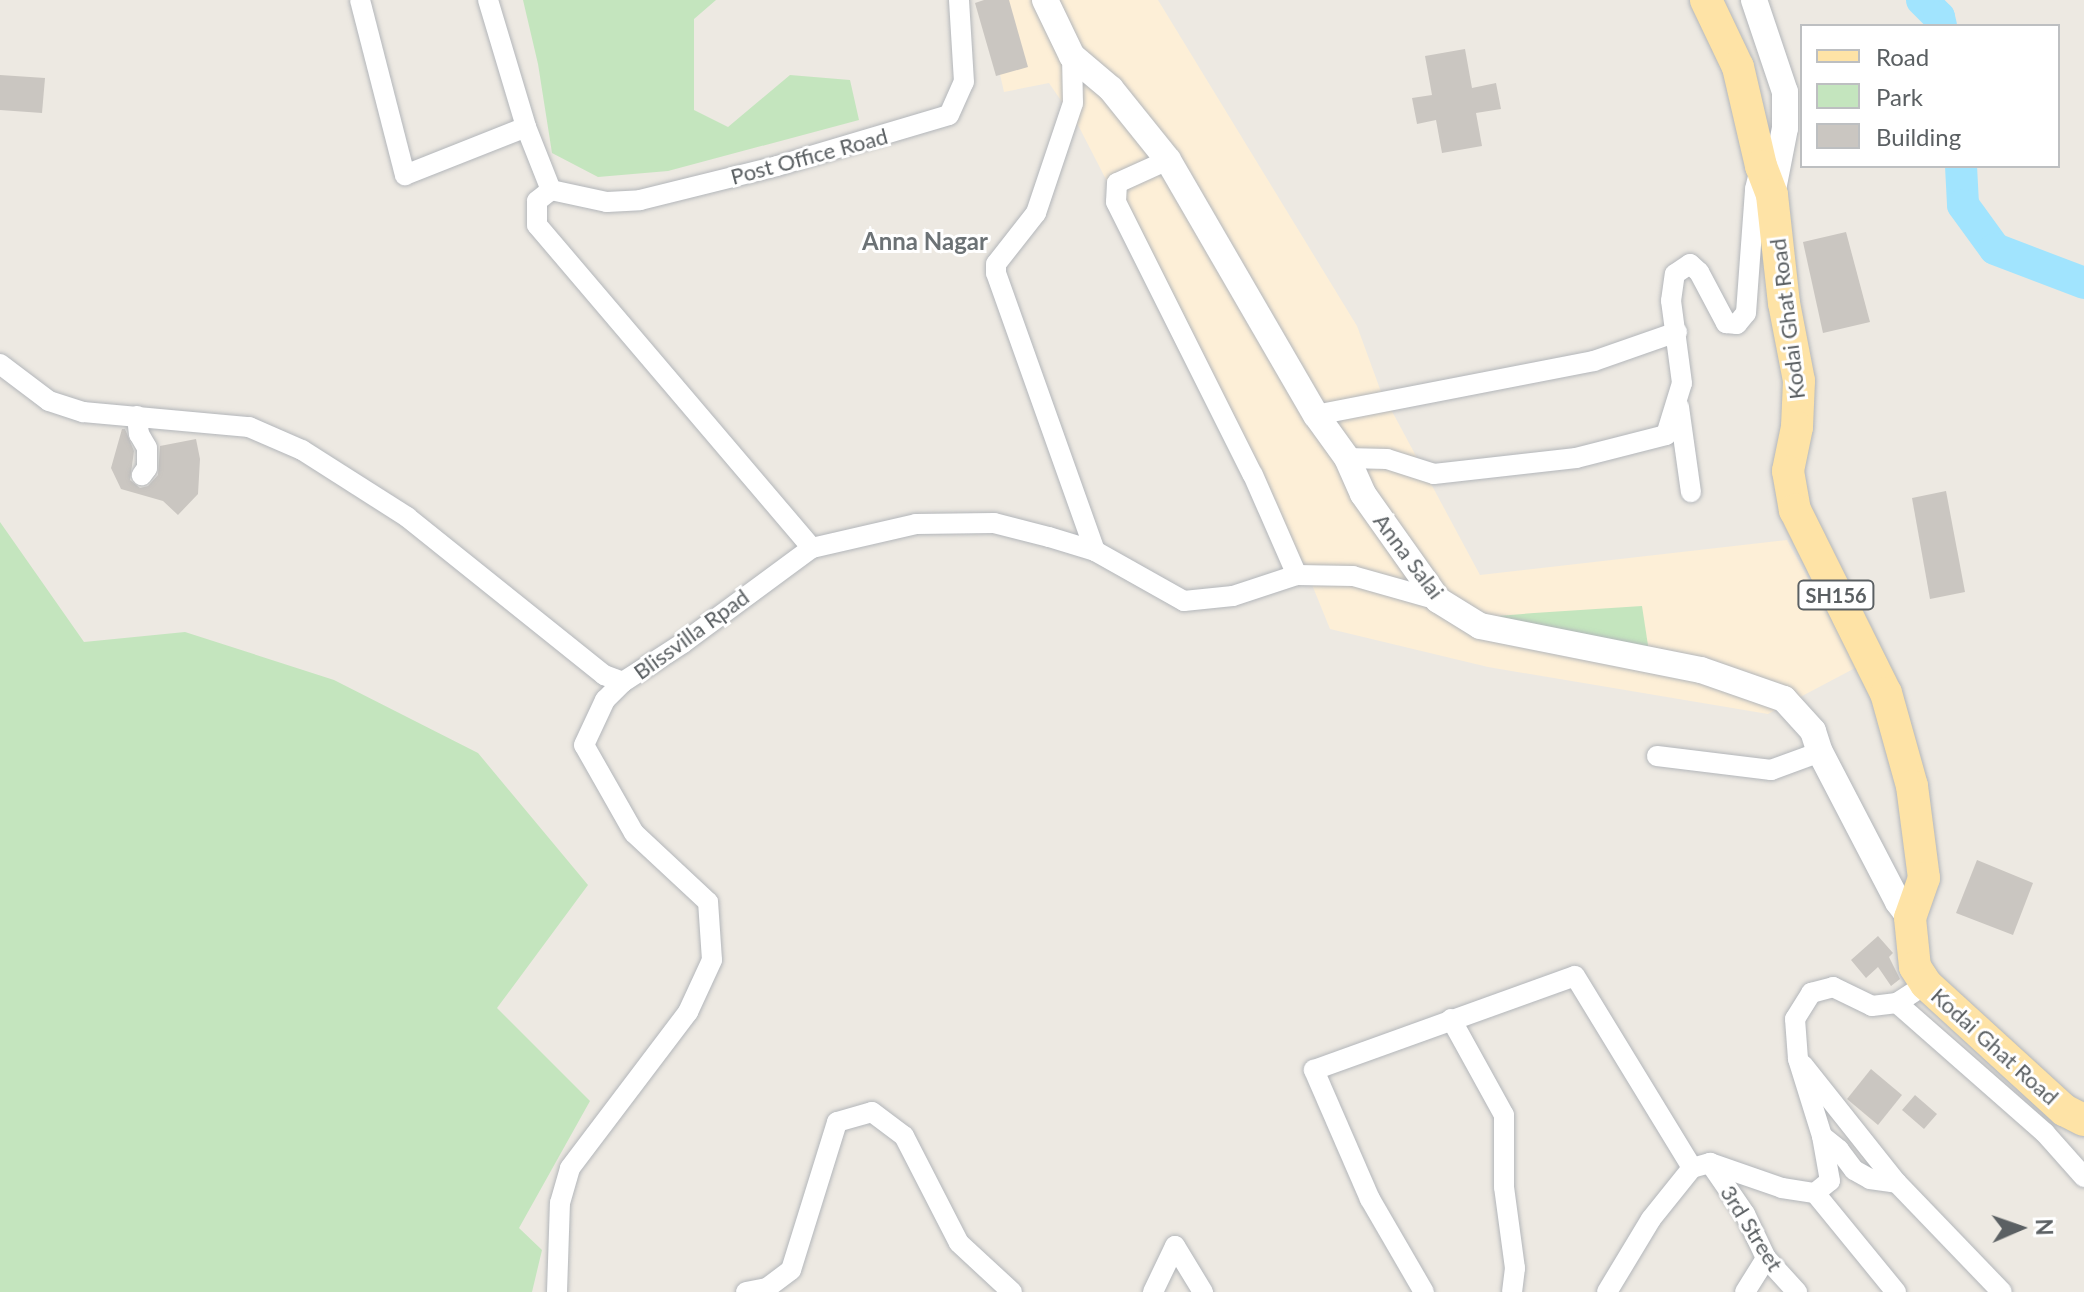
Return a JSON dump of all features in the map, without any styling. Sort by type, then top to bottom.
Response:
[{"type":"main road","name":"Kodai Ghat Road","points":[[1706,0],[1738,67],[1766,180],[1799,381],[1797,427],[1788,471],[1795,510],[1886,693],[1908,773],[1924,878],[1910,918],[1915,967],[1926,984],[2064,1110],[2084,1120]]},
{"type":"street","points":[[360,0],[405,175],[526,127]]},
{"type":"street","points":[[488,0],[526,127],[551,190],[537,201],[537,225],[812,548]]},
{"type":"street","name":"Post Office Road","points":[[551,190],[607,202],[640,200],[792,162],[949,115],[964,82],[959,0]]},
{"type":"street","name":"Anna Salai","points":[[1045,0],[1072,56],[1111,89],[1168,160],[1316,415],[1347,458],[1363,494],[1438,600],[1480,626],[1701,670],[1784,699],[1813,731],[1820,752],[1898,902],[1910,918]]},
{"type":"street","points":[[1347,458],[1387,459],[1434,474],[1576,458],[1666,435],[1682,383],[1671,301],[1675,274],[1690,264],[1699,272],[1726,323],[1737,324],[1746,313],[1755,189],[1766,180],[1785,128],[1785,92],[1754,0]]},
{"type":"street","points":[[1072,56],[1073,103],[1036,213],[996,264],[1030,373],[1095,551]]},
{"type":"street","points":[[1168,160],[1117,183],[1116,202],[1253,475],[1297,575]]},
{"type":"street","points":[[1316,415],[1594,361],[1677,332]]},
{"type":"street","name":"Blissvilla Rpad","points":[[0,364],[49,401],[83,412],[249,427],[302,450],[407,517],[604,675],[623,682],[683,643],[812,548],[916,524],[994,523],[1095,551],[1184,601],[1233,596],[1297,575],[1353,576],[1438,600]]},
{"type":"street","points":[[1678,403],[1691,492]]},
{"type":"street","points":[[137,416],[139,434],[147,448],[147,468],[142,475]]},
{"type":"street","points":[[557,1292],[560,1203],[570,1168],[688,1012],[712,960],[708,902],[634,833],[584,745],[605,700],[623,682]]},
{"type":"street","points":[[1657,756],[1771,770],[1820,752]]},
{"type":"street","name":"3rd Street","points":[[1451,1019],[1575,976],[1701,1165],[1745,1214],[1766,1258],[1797,1292]]},
{"type":"street","points":[[1815,1193],[1830,1181],[1822,1136],[1798,1059],[1795,1019],[1811,993],[1833,987],[1872,1006],[1897,1003],[1926,984]]},
{"type":"street","points":[[1897,1003],[2045,1133],[2084,1177]]},
{"type":"street","points":[[1424,1292],[1370,1199],[1314,1070],[1451,1019],[1504,1115],[1504,1187],[1515,1268],[1512,1292]]},
{"type":"street","points":[[1798,1059],[1897,1183],[2002,1292]]},
{"type":"street","points":[[746,1292],[767,1288],[791,1270],[837,1122],[872,1112],[904,1136],[959,1243],[1012,1292]]},
{"type":"street","points":[[1822,1136],[1839,1150],[1854,1170],[1870,1179],[1897,1183]]},
{"type":"street","points":[[1607,1292],[1651,1219],[1701,1165],[1782,1188],[1815,1193],[1896,1292]]},
{"type":"street","points":[[1153,1292],[1175,1246],[1203,1292]]},
{"type":"street","points":[[1745,1292],[1766,1258]]},
{"type":"shaded area","points":[[983,0],[1158,0],[1357,326],[1380,389],[1480,575],[1787,540],[1857,667],[1768,714],[1488,667],[1330,629],[1302,560],[1079,127],[1049,83],[1004,92]]},
{"type":"green space","points":[[523,0],[716,0],[694,19],[694,110],[728,127],[790,75],[850,80],[859,120],[668,171],[598,177],[552,153],[538,64]]},
{"type":"green space","points":[[0,522],[84,642],[185,632],[334,680],[478,753],[588,885],[497,1008],[590,1101],[519,1228],[542,1250],[532,1292],[0,1292]]},
{"type":"green space","points":[[1642,606],[1649,652],[1498,616],[1534,613]]},
{"type":"building","points":[[1009,0],[1028,67],[996,76],[975,3]]},
{"type":"building","points":[[1465,49],[1472,88],[1496,83],[1501,109],[1476,113],[1482,146],[1442,153],[1436,120],[1417,124],[1412,98],[1432,95],[1425,56]]},
{"type":"building","points":[[0,75],[45,78],[42,113],[0,110]]},
{"type":"building","points":[[1846,232],[1870,322],[1823,333],[1803,242]]},
{"type":"building","points":[[122,429],[125,429],[134,451],[130,480],[140,488],[148,486],[158,475],[160,446],[196,439],[200,459],[198,494],[178,515],[163,501],[121,489],[111,468]]},
{"type":"building","points":[[1946,491],[1965,592],[1930,599],[1912,498]]},
{"type":"building","points":[[1977,860],[2033,883],[2013,935],[1956,913]]},
{"type":"building","points":[[1878,936],[1893,953],[1889,957],[1900,979],[1891,986],[1878,967],[1866,978],[1851,960]]},
{"type":"building","points":[[1871,1069],[1902,1095],[1878,1125],[1847,1099]]},
{"type":"building","points":[[1915,1095],[1937,1114],[1924,1129],[1902,1110]]},
{"type":"waterway","points":[[1922,0],[1939,17],[1941,24]]},
{"type":"waterway","points":[[1961,168],[1963,205],[1995,249],[2084,283]]},
{"type":"district","name":"Anna Nagar","points":[[925,241]]}]
